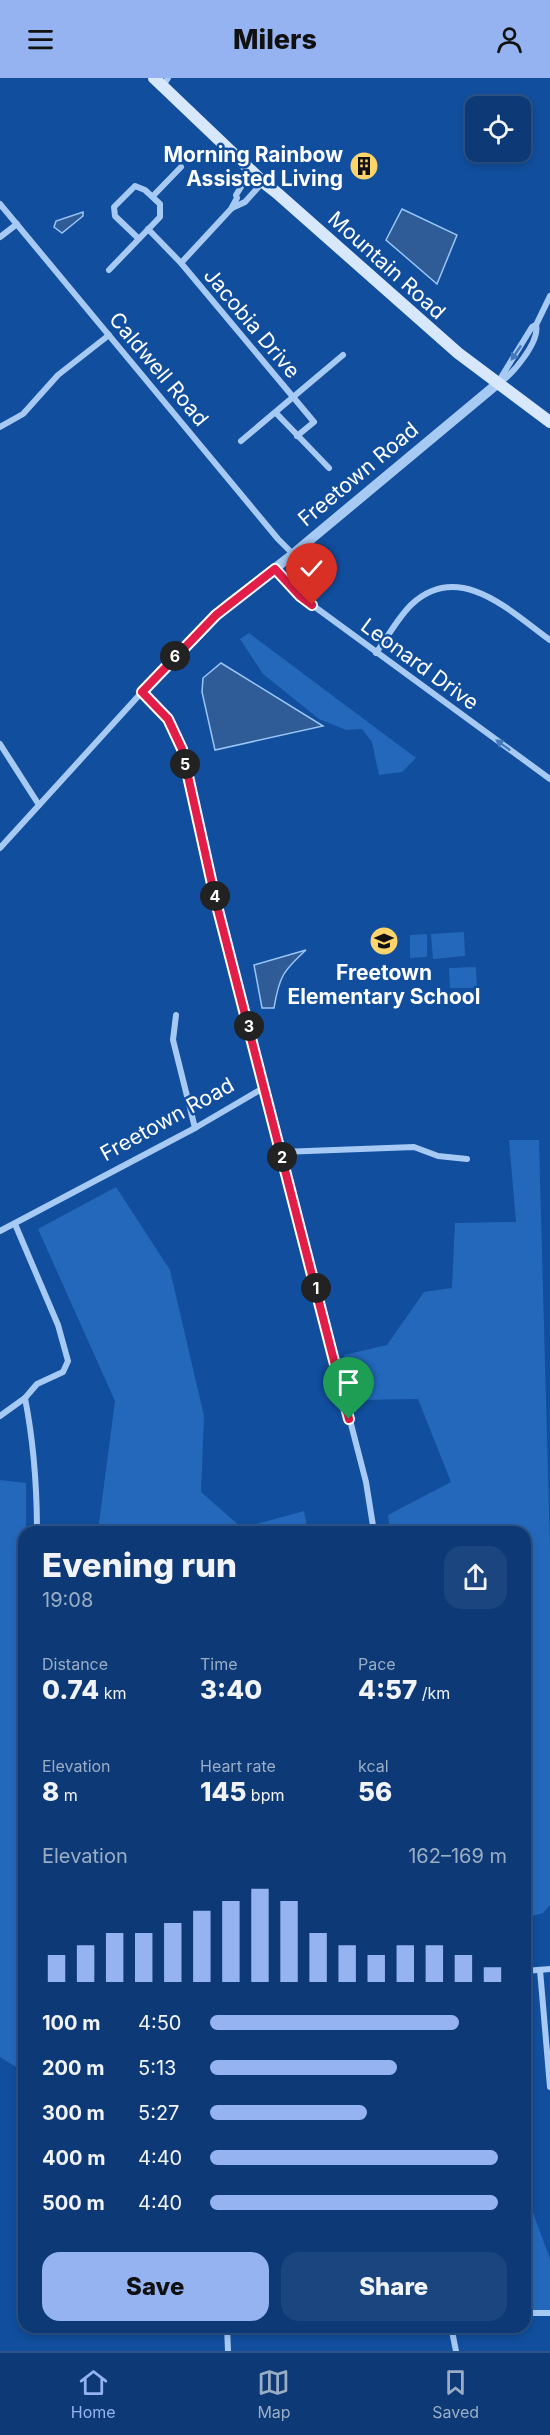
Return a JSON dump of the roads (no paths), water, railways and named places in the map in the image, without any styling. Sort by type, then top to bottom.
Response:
[{"type":"main road","name":"Mountain Road","points":[[162,80],[251,171],[432,331],[497,384],[550,422]]},
{"type":"street","points":[[153,196],[181,167]]},
{"type":"street","points":[[181,263],[231,209],[237,198],[236,195],[251,171]]},
{"type":"street","points":[[231,209],[245,202],[263,182]]},
{"type":"street","points":[[109,270],[139,239],[148,229],[160,217],[160,204],[146,190],[135,186],[114,207],[115,216],[139,239]]},
{"type":"street","name":"Caldwell Road","points":[[0,204],[278,539],[293,554]]},
{"type":"street","points":[[0,237],[17,224]]},
{"type":"street","name":"Jacobia Drive","points":[[148,229],[181,263],[314,422],[297,436]]},
{"type":"street","points":[[497,384],[532,327],[536,325],[550,296]]},
{"type":"street","points":[[0,427],[23,414],[58,375],[109,335]]},
{"type":"street","points":[[241,441],[343,355]]},
{"type":"street","name":"Freetown Road","points":[[0,1231],[195,1128],[265,1087],[216,902],[182,749],[168,719],[142,692],[216,615],[275,569],[497,384]]},
{"type":"street","name":"Jacobia Drive","points":[[276,413],[329,468]]},
{"type":"street","name":"Leonard Drive","points":[[275,569],[300,596],[550,779]]},
{"type":"street","points":[[376,652],[411,606],[420,598],[447,587],[460,587],[489,596],[550,640]]},
{"type":"street","points":[[0,848],[142,692]]},
{"type":"street","points":[[0,744],[39,805]]},
{"type":"street","points":[[176,1015],[173,1040],[195,1128]]},
{"type":"street","points":[[265,1087],[366,1482],[373,1526]]},
{"type":"street","points":[[281,1152],[414,1147],[438,1156],[467,1159]]},
{"type":"street","points":[[0,1416],[24,1398],[37,1384],[63,1372],[68,1360],[58,1325],[15,1224]]},
{"type":"street","points":[[24,1398],[30,1422],[37,1478],[37,1526]]},
{"type":"street","points":[[531,1971],[550,1969]]},
{"type":"street","points":[[540,1970],[550,2087]]},
{"type":"street","points":[[531,2313],[550,2313]]},
{"type":"street","points":[[227,2333],[228,2351]]},
{"type":"street","points":[[452,2333],[456,2351]]},
{"type":"place","name":"Morning Rainbow Assisted Living","points":[[364,166]]},
{"type":"place","name":"Freetown Elementary School","points":[[384,941]]}]
